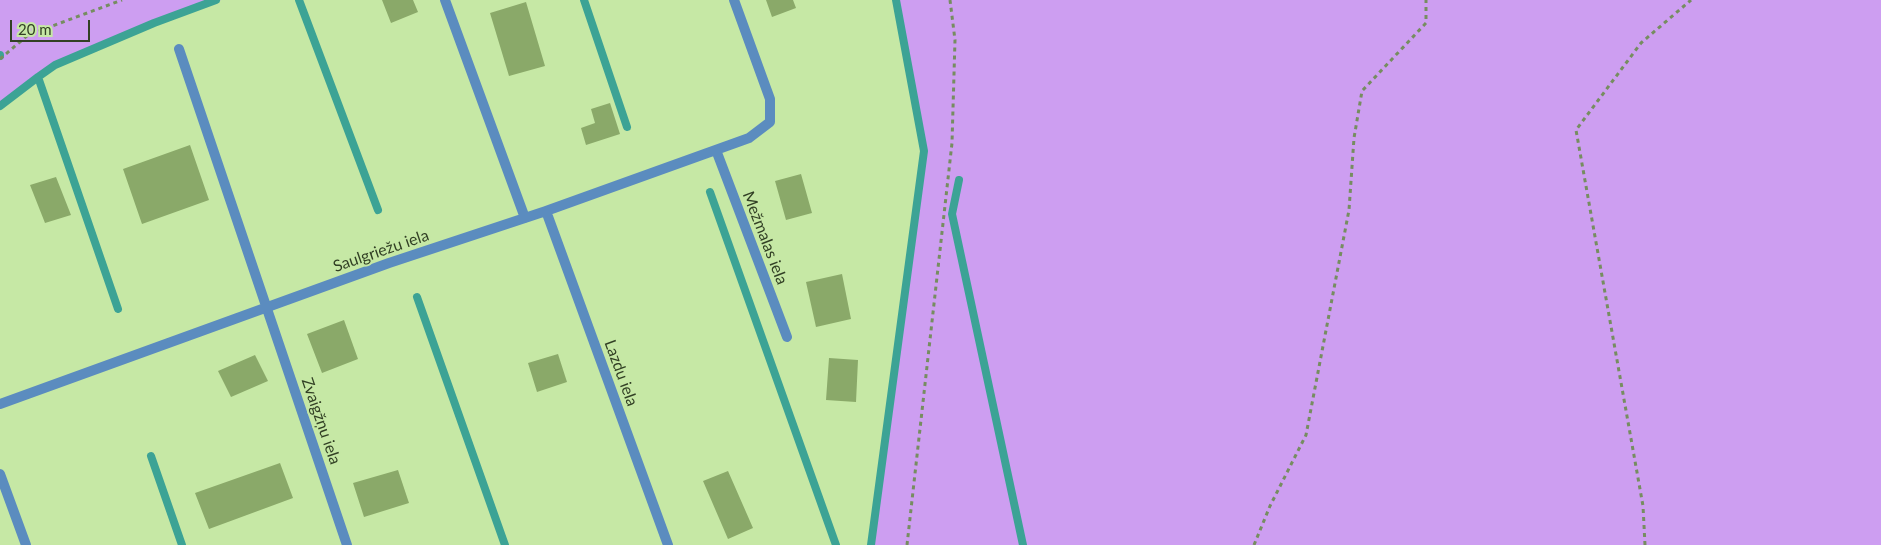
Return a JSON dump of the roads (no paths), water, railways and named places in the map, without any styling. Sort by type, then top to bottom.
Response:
[{"type":"street","points":[[445,0],[525,218]]},
{"type":"street","name":"Saulgriežu iela","points":[[0,404],[389,263],[546,211],[749,138],[770,122],[770,99],[734,0]]},
{"type":"street","name":"Zvaigžņu iela","points":[[179,49],[347,545]]},
{"type":"street","name":"Mežmalas iela","points":[[716,150],[787,337]]},
{"type":"street","name":"Lazdu iela","points":[[546,211],[668,545]]},
{"type":"street","points":[[0,474],[26,545]]},
{"type":"waterway","points":[[38,77],[55,65],[154,23],[216,0]]},
{"type":"waterway","points":[[299,0],[378,210]]},
{"type":"waterway","points":[[584,0],[627,127]]},
{"type":"waterway","points":[[871,545],[924,151],[896,0]]},
{"type":"waterway","points":[[0,106],[38,77],[118,309]]},
{"type":"waterway","points":[[959,180],[952,214],[1023,545]]},
{"type":"waterway","points":[[710,192],[836,545]]},
{"type":"waterway","points":[[417,297],[505,545]]},
{"type":"waterway","points":[[151,456],[182,545]]}]
